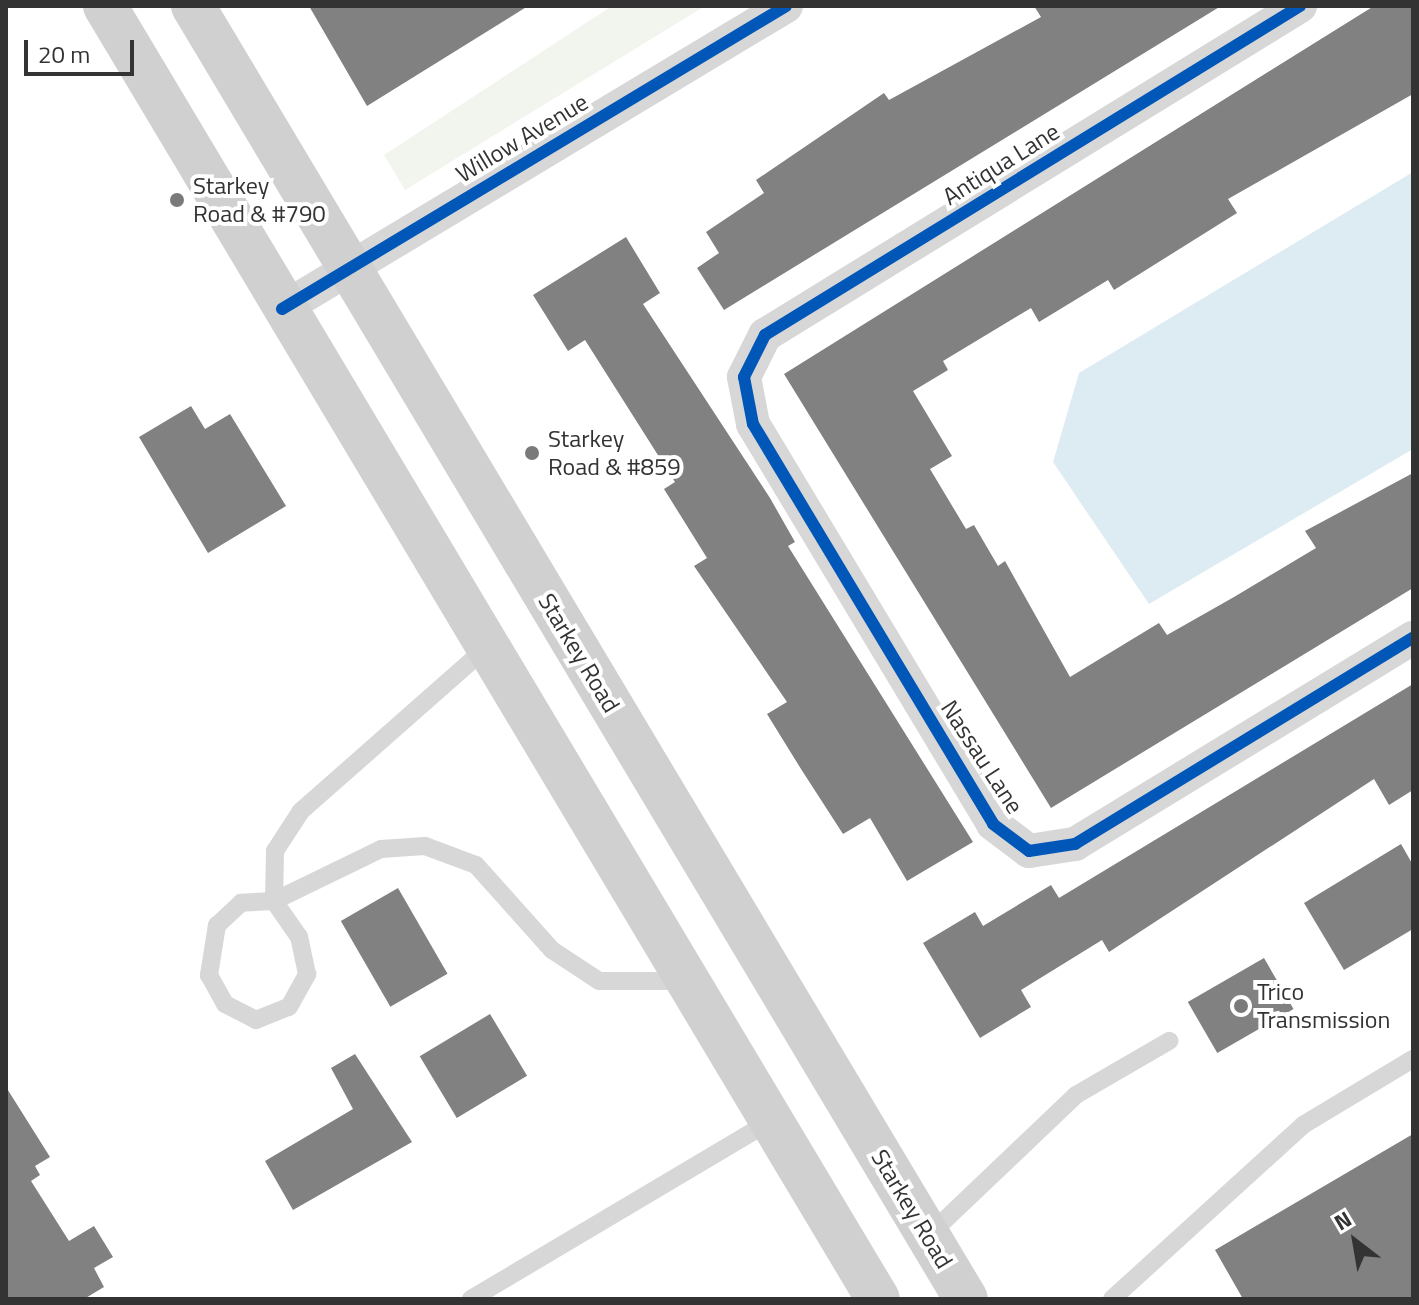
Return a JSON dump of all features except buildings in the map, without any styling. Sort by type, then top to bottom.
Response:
[{"type":"main road","points":[[105,6],[282,309],[878,1299]]},
{"type":"main road","name":"Starkey Road","points":[[193,6],[966,1299]]},
{"type":"street","name":"Willow Avenue","points":[[282,309],[786,6]]},
{"type":"street","name":"Antiqua Lane","points":[[744,377],[765,335],[1300,6]]},
{"type":"street","name":"Nassau Lane","points":[[744,377],[753,424],[993,824],[1029,851],[1075,844],[1413,638]]},
{"type":"lane","points":[[486,648],[301,811],[275,851],[274,901],[299,937],[307,974],[289,1007],[256,1020],[225,1004],[209,975],[217,925],[241,903],[274,901],[381,849],[425,846],[476,865],[552,950],[599,981],[687,981]]},
{"type":"lane","points":[[928,1236],[1076,1095],[1169,1041]]},
{"type":"lane","points":[[1112,1299],[1303,1125],[1413,1059]]},
{"type":"lane","points":[[471,1299],[771,1121]]},
{"type":"shaded area","points":[[612,6],[705,6],[405,190],[384,155]]},
{"type":"shaded area","points":[[1413,172],[1413,449],[1149,604],[1053,462],[1079,373]]},
{"type":"cycle path","points":[[282,309],[786,6]]},
{"type":"cycle path","points":[[1300,6],[765,335],[744,377],[753,424],[993,824],[1029,851],[1075,844],[1413,638]]},
{"type":"place","name":"Starkey Road & #790","points":[[177,200]]},
{"type":"place","name":"Starkey Road & #859","points":[[532,453]]},
{"type":"place","name":"Trico Transmission","points":[[1241,1006]]}]
